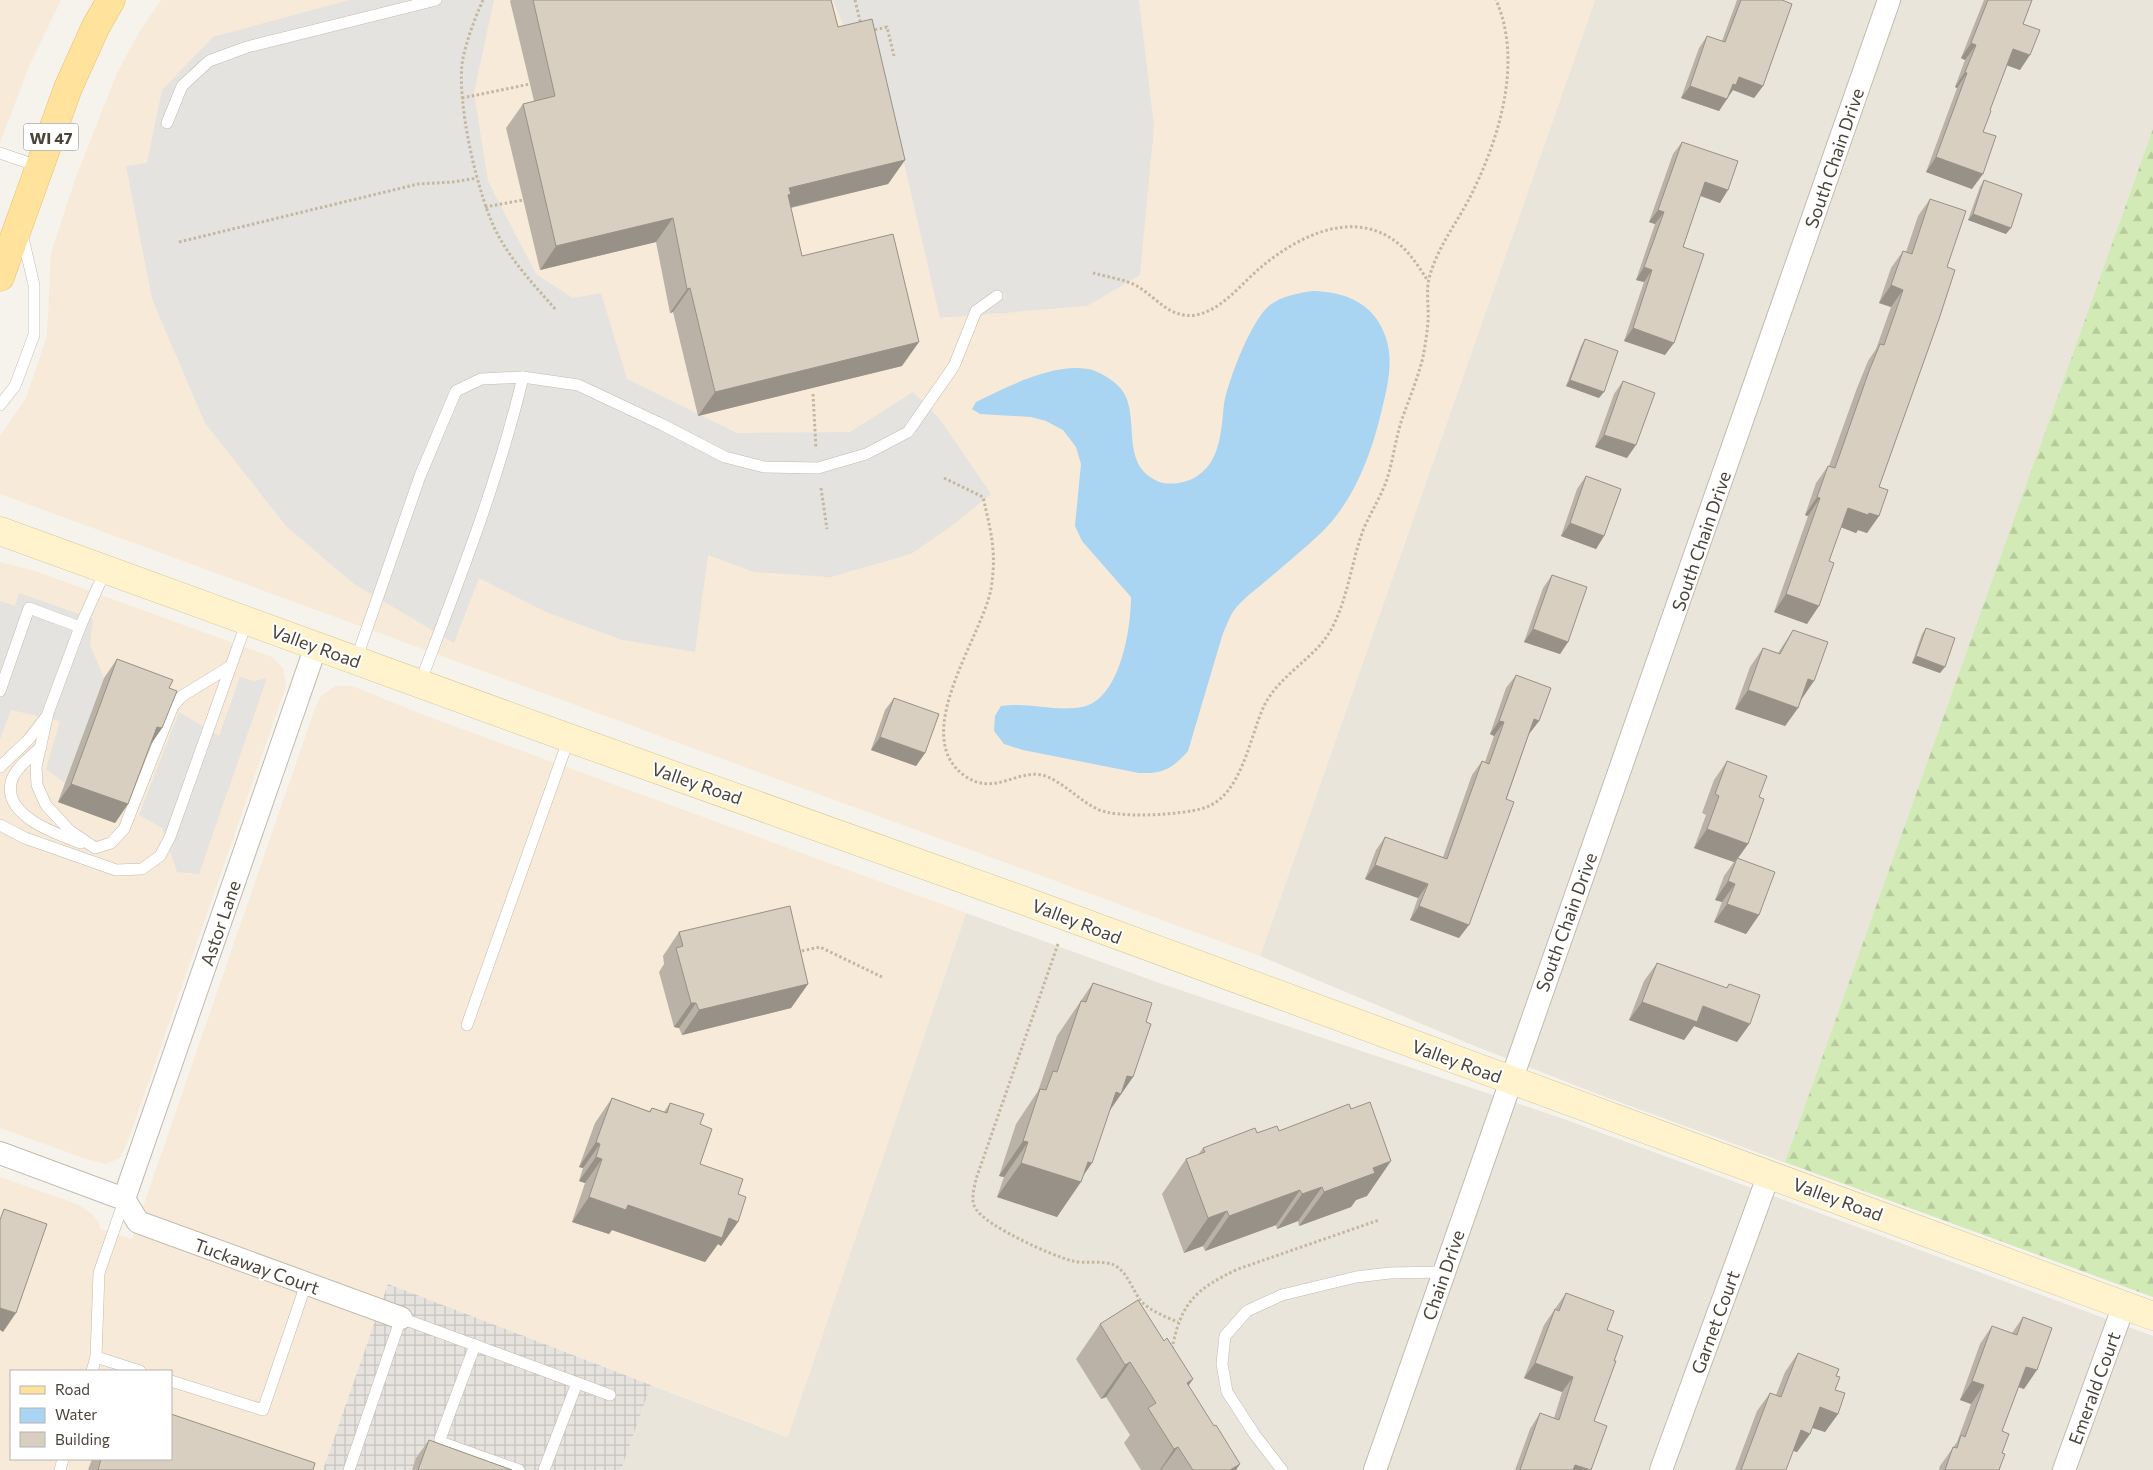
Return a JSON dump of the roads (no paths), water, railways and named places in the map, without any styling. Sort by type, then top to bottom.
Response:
[{"type":"main road","name":"WI 47","points":[[0,277],[68,88],[96,26],[111,0]]},
{"type":"street","name":"South Chain Drive","points":[[1510,1080],[1747,411],[1889,0]]},
{"type":"street","name":"Valley Road","points":[[0,531],[569,738],[819,826],[2153,1316]]},
{"type":"street","name":"Astor Lane","points":[[124,1199],[316,646]]},
{"type":"street","name":"Chain Drive","points":[[1375,1470],[1510,1080]]},
{"type":"street","points":[[0,1153],[124,1199]]},
{"type":"street","name":"Garnet Court","points":[[1661,1470],[1769,1174]]},
{"type":"street","name":"Tuckaway Court","points":[[124,1199],[138,1222],[401,1318]]},
{"type":"street","name":"Emerald Court","points":[[2064,1470],[2124,1305]]},
{"type":"lane","points":[[167,123],[182,86],[210,61],[247,48],[436,0]]},
{"type":"lane","points":[[0,153],[40,167]]},
{"type":"lane","points":[[0,405],[15,386],[34,335],[34,285],[20,223]]},
{"type":"lane","points":[[356,660],[420,476],[456,390],[482,379],[523,377],[578,385],[725,457],[764,467],[818,468],[866,454],[908,432],[954,366],[976,311],[997,296]]},
{"type":"lane","points":[[420,683],[450,605],[510,434],[523,377]]},
{"type":"lane","points":[[95,848],[69,830],[46,805],[37,785],[36,767],[48,713],[80,627],[106,569]]},
{"type":"lane","points":[[0,691],[29,608],[80,627]]},
{"type":"lane","points":[[0,825],[25,838],[116,870],[142,869],[160,856],[170,838],[247,621]]},
{"type":"lane","points":[[42,746],[12,778],[8,793],[13,804],[28,819],[43,828],[95,848],[111,843],[124,829],[174,706],[182,696],[231,666]]},
{"type":"lane","points":[[0,767],[29,739],[48,713]]},
{"type":"lane","points":[[467,1025],[569,738]]},
{"type":"lane","points":[[92,1370],[96,1357],[99,1273],[124,1199]]},
{"type":"lane","points":[[1282,1470],[1255,1435],[1227,1392],[1222,1364],[1225,1336],[1247,1311],[1282,1295],[1356,1277],[1390,1273],[1445,1272]]},
{"type":"lane","points":[[172,1381],[263,1410],[306,1284]]},
{"type":"lane","points":[[349,1470],[401,1318],[610,1395]]},
{"type":"lane","points":[[475,1345],[440,1438],[444,1443],[519,1470]]},
{"type":"lane","points":[[96,1357],[137,1370]]},
{"type":"lane","points":[[544,1470],[577,1383]]},
{"type":"water","points":[[1313,291],[1337,294],[1358,302],[1375,316],[1381,326],[1386,338],[1390,366],[1377,429],[1360,476],[1334,519],[1308,545],[1244,599],[1231,615],[1223,633],[1188,751],[1177,762],[1166,769],[1155,773],[1139,773],[1023,750],[1004,744],[994,731],[995,716],[1001,706],[1082,707],[1095,702],[1106,691],[1114,678],[1126,644],[1131,597],[1082,541],[1075,526],[1081,464],[1076,447],[1063,430],[1046,421],[1031,417],[980,414],[972,409],[976,402],[1034,376],[1066,369],[1081,368],[1095,371],[1113,381],[1126,397],[1135,455],[1139,465],[1146,474],[1161,483],[1171,484],[1186,481],[1203,472],[1215,455],[1226,394],[1241,352],[1255,324],[1270,305],[1280,299],[1290,295]]}]
